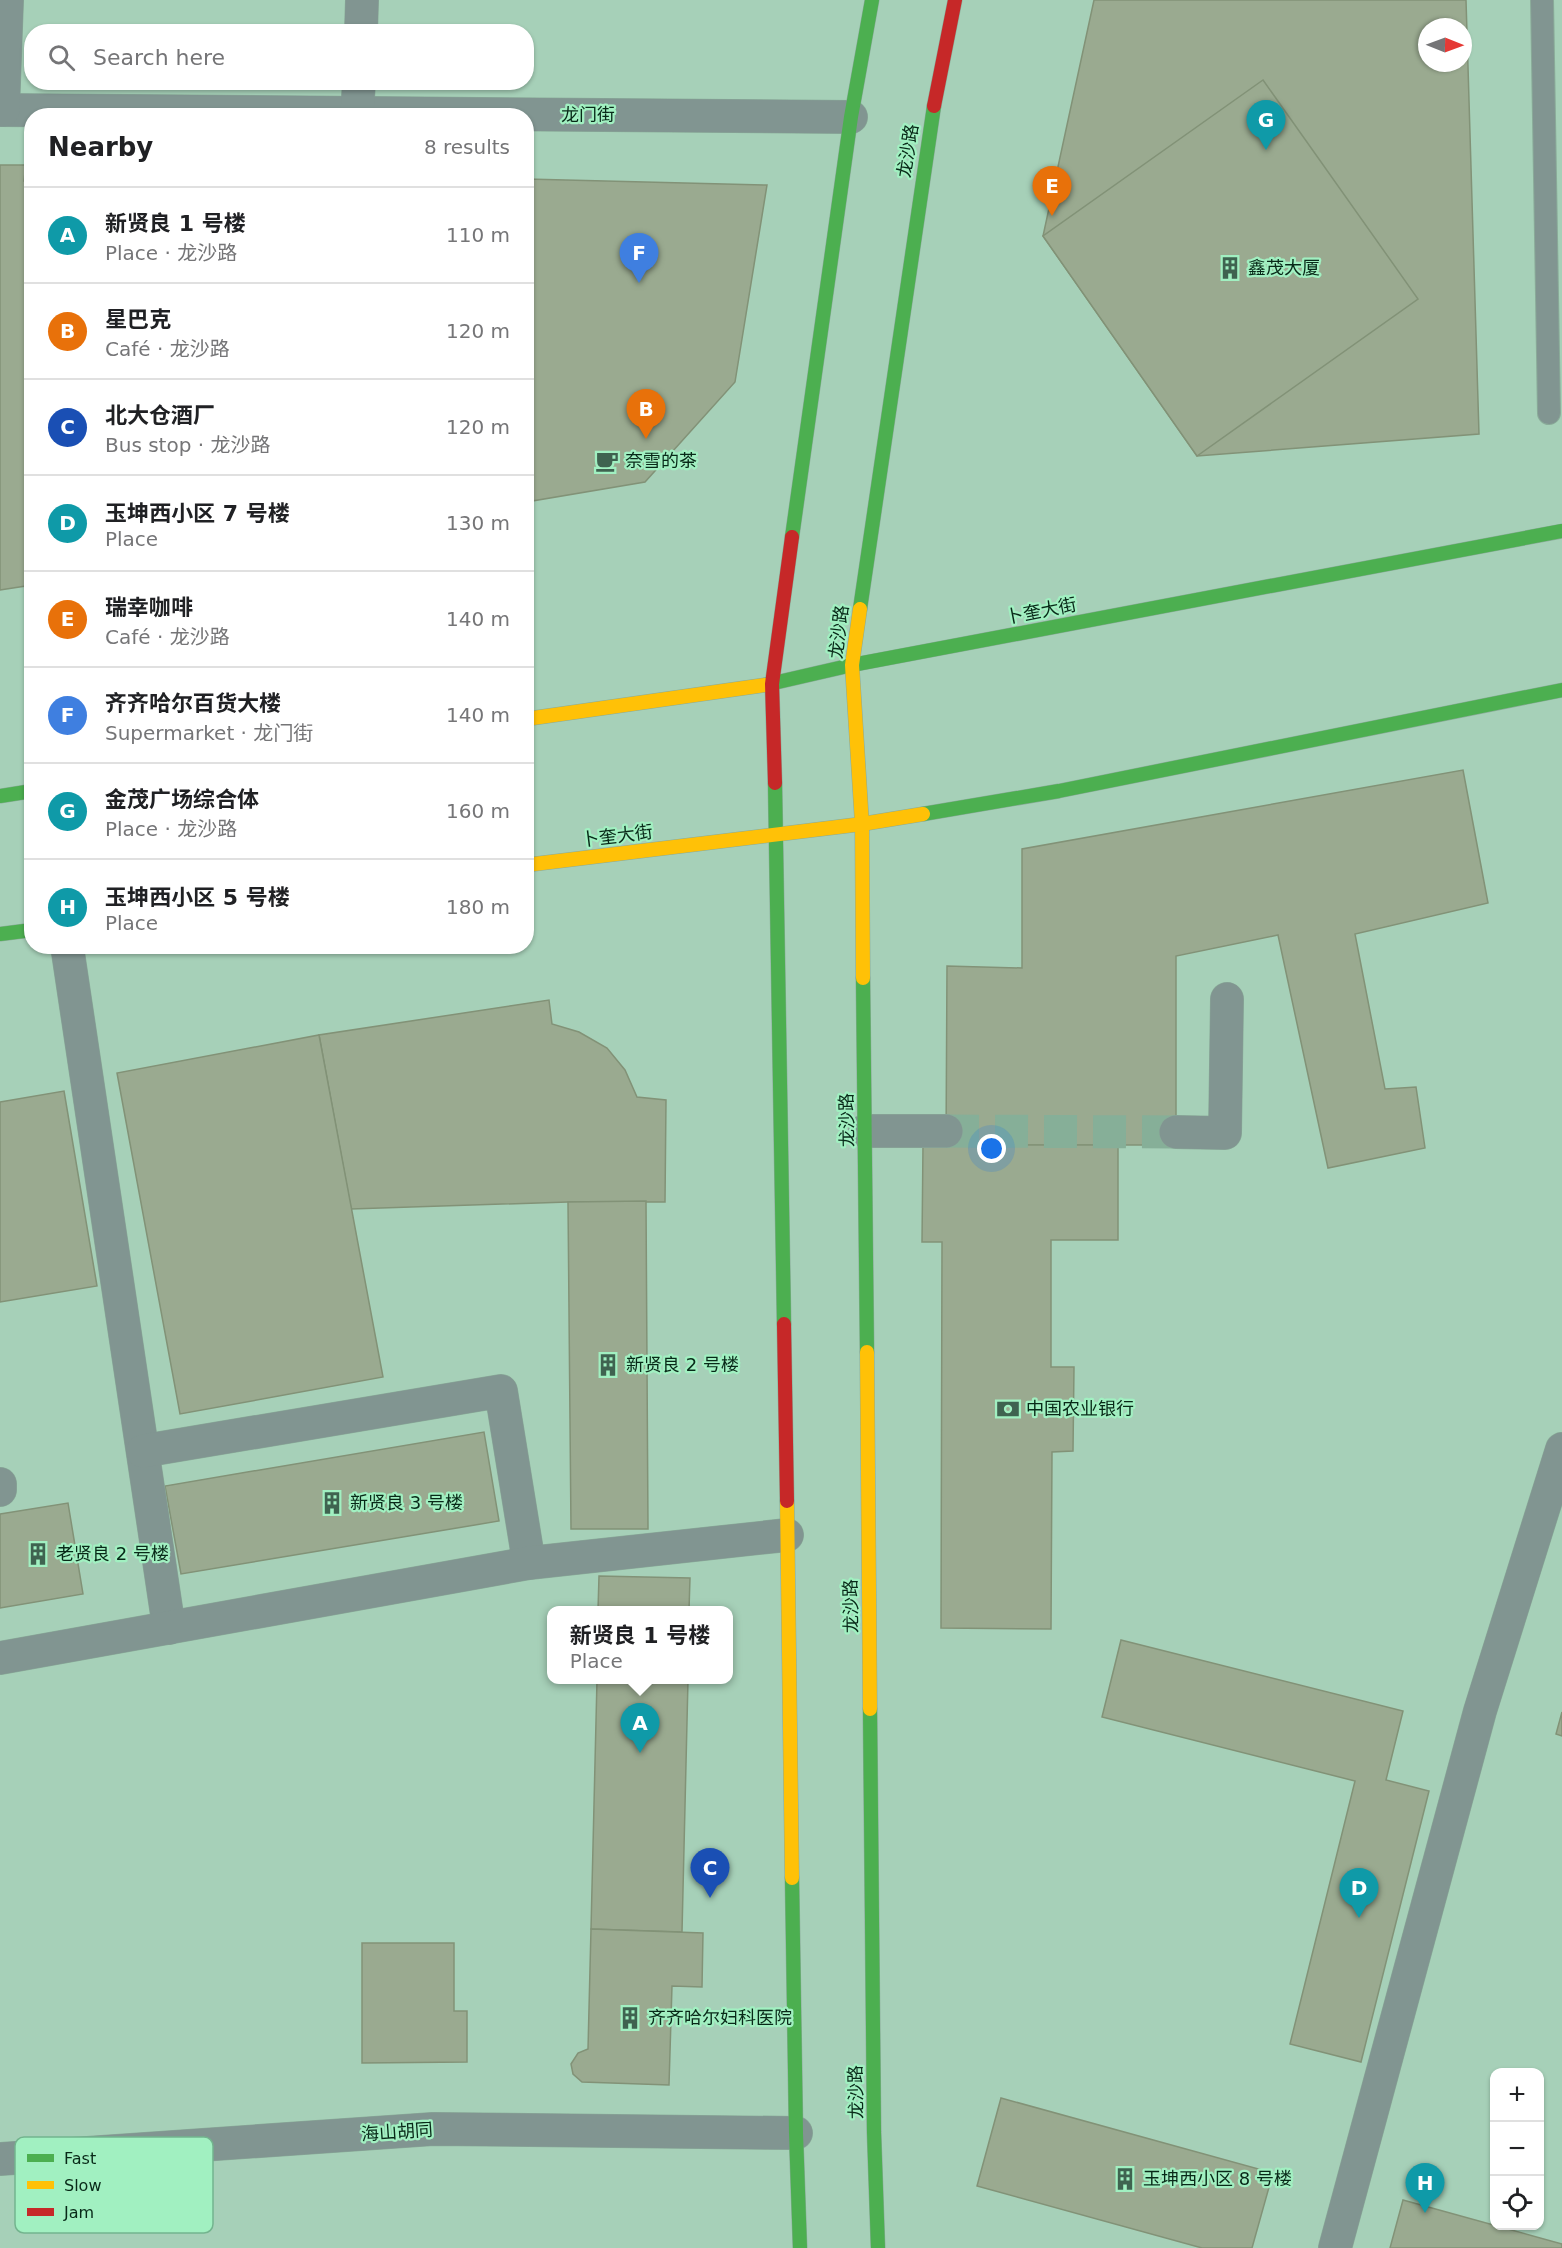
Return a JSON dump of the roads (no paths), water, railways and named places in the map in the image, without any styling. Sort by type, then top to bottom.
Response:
[{"type":"main road","points":[[800,2248],[796,2133],[777,833],[772,684],[851,117],[872,0]]},
{"type":"main road","name":"龙沙路","points":[[882,2248],[874,2097],[862,824],[852,665],[929,128],[955,0]]},
{"type":"main road","name":"卜奎大街","points":[[534,718],[772,684],[852,665],[1562,531]]},
{"type":"main road","name":"卜奎大街","points":[[534,865],[862,824],[1059,791],[1562,690]]},
{"type":"main road","points":[[0,796],[24,792]]},
{"type":"main road","points":[[0,934],[24,931]]},
{"type":"street","points":[[2,110],[7,0]]},
{"type":"street","points":[[361,24],[362,0]]},
{"type":"street","name":"龙门街","points":[[61,108],[358,98],[851,117]]},
{"type":"street","name":"龙门街","points":[[2,110],[24,109]]},
{"type":"street","points":[[68,954],[170,1628]]},
{"type":"street","points":[[1176,1132],[1225,1133],[1227,999]]},
{"type":"street","points":[[865,1131],[946,1131]]},
{"type":"street","points":[[143,1451],[501,1391],[529,1563]]},
{"type":"street","points":[[1335,2248],[1480,1711],[1562,1449]]},
{"type":"street","points":[[0,1484],[0,1490]]},
{"type":"street","points":[[0,1658],[529,1563],[787,1534]]},
{"type":"street","name":"海山胡同","points":[[213,2144],[433,2129],[796,2133]]},
{"type":"street","name":"海山胡同","points":[[0,2159],[15,2158]]},
{"type":"lane","points":[[1542,0],[1549,413]]},
{"type":"tunnel","points":[[946,1131],[1176,1132]]},
{"type":"place","name":"金茂广场综合体","points":[[1266,150]]},
{"type":"place","name":"瑞幸咖啡","points":[[1052,216]]},
{"type":"place","name":"鑫茂大厦","points":[[1230,268]]},
{"type":"place","name":"齐齐哈尔百货大楼","points":[[639,283]]},
{"type":"place","name":"星巴克","points":[[646,439]]},
{"type":"place","name":"奈雪的茶","points":[[607,461]]},
{"type":"place","name":"新贤良 2 号楼","points":[[608,1365]]},
{"type":"place","name":"中国农业银行","points":[[1008,1409]]},
{"type":"place","name":"新贤良 3 号楼","points":[[332,1503]]},
{"type":"place","name":"老贤良 2 号楼","points":[[38,1554]]},
{"type":"place","name":"新贤良 1 号楼","points":[[640,1753]]},
{"type":"place","name":"北大仓酒厂","points":[[710,1898]]},
{"type":"place","name":"玉坤西小区 7 号楼","points":[[1359,1918]]},
{"type":"place","name":"齐齐哈尔妇科医院","points":[[630,2018]]},
{"type":"place","name":"玉坤西小区 8 号楼","points":[[1125,2179]]},
{"type":"place","name":"玉坤西小区 5 号楼","points":[[1425,2213]]}]
